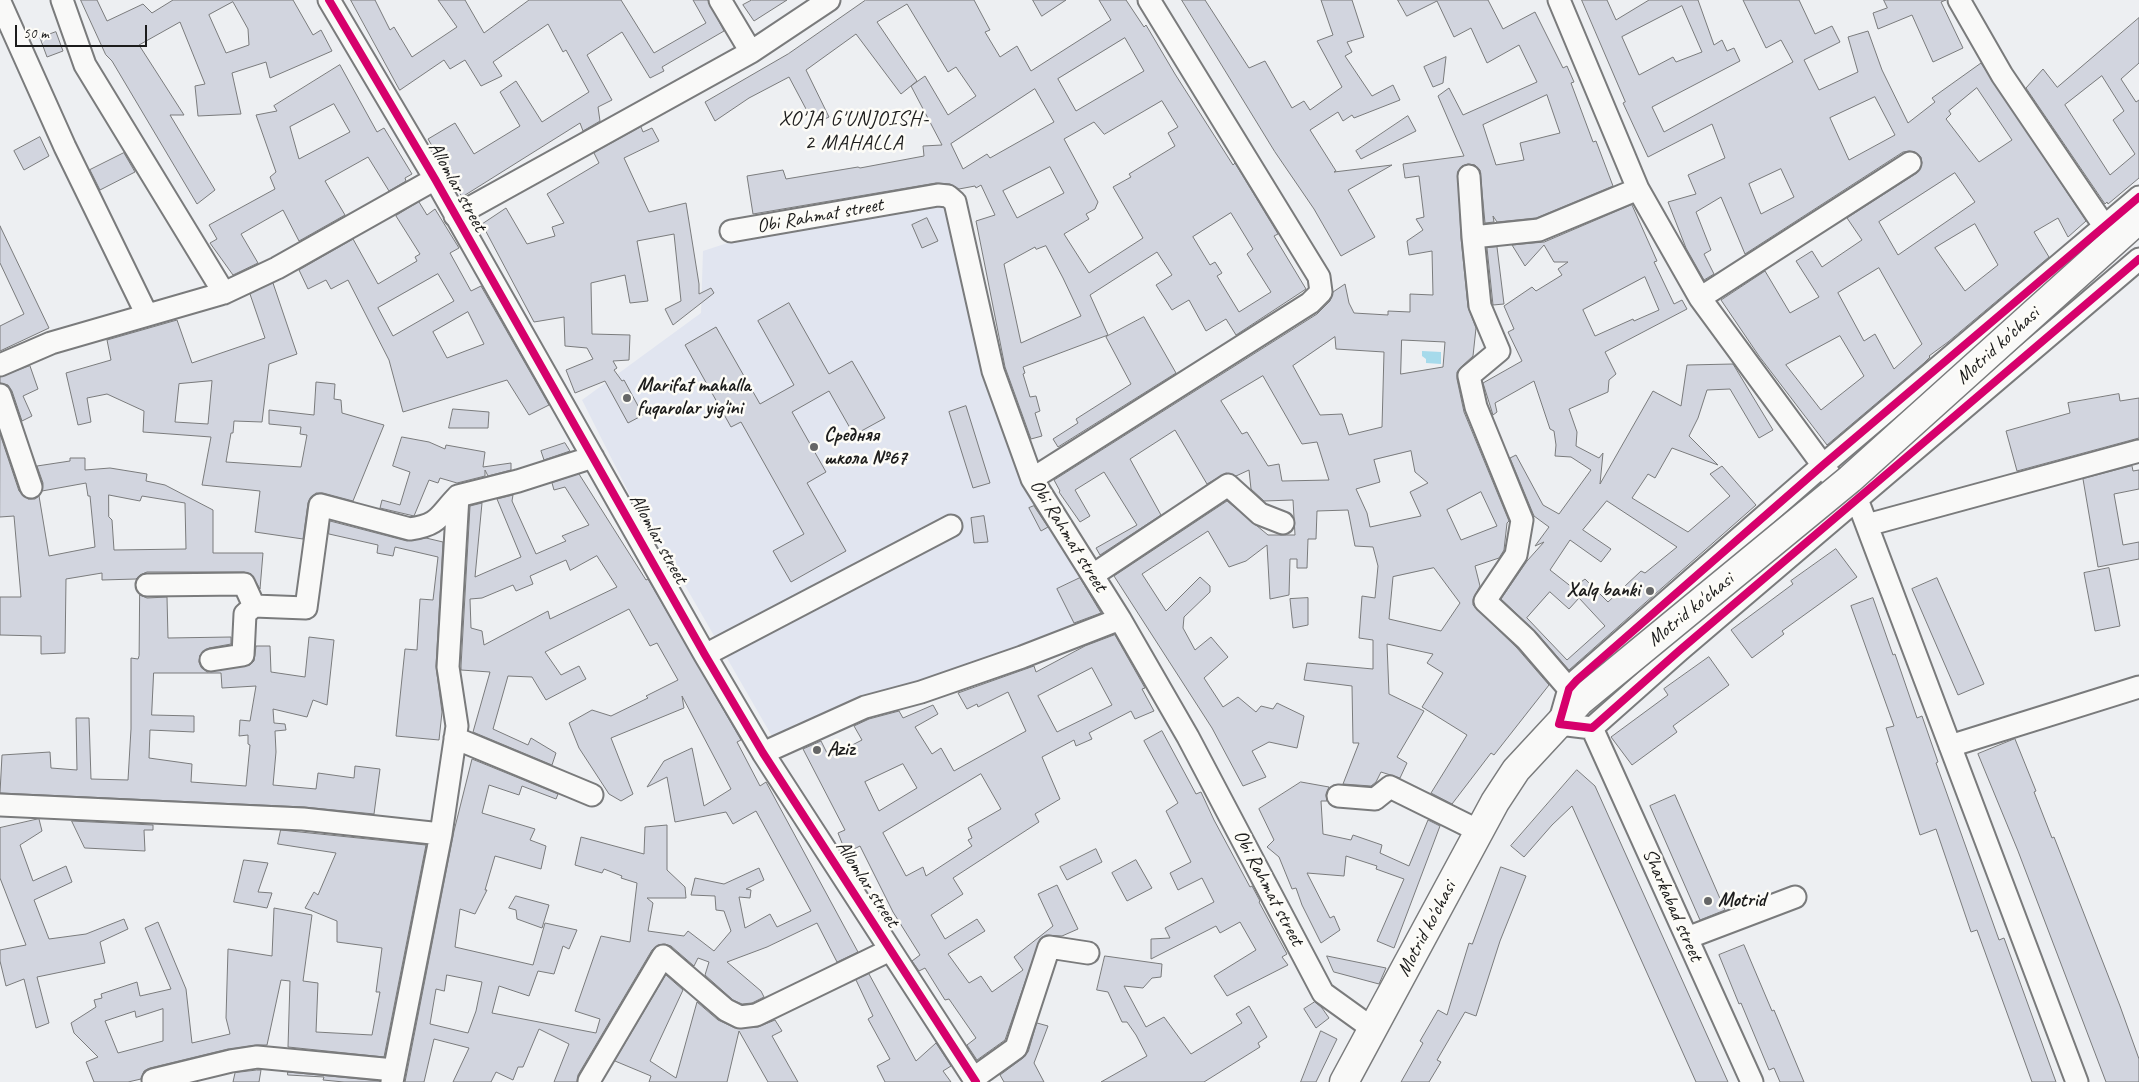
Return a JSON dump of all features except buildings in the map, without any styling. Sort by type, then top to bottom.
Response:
[{"type":"main road","name":"Motrid ko'chasi","points":[[1344,1082],[1495,802],[1516,770],[1559,724],[1575,695],[1849,488],[2110,234],[2139,220]]},
{"type":"street","points":[[62,0],[85,65],[224,293]]},
{"type":"street","name":"Allomlar street","points":[[329,0],[436,179],[455,216],[705,655],[763,753],[975,1080]]},
{"type":"street","points":[[720,0],[751,52]]},
{"type":"street","points":[[455,216],[751,52],[829,0]]},
{"type":"street","points":[[1032,480],[1310,303],[1321,292],[1319,277],[1149,0]]},
{"type":"street","points":[[1559,0],[1638,189],[1700,298],[1822,465],[1849,488],[1867,525],[2077,1082]]},
{"type":"street","points":[[1960,0],[2002,75],[2110,234]]},
{"type":"street","points":[[0,2],[65,147],[147,315]]},
{"type":"street","points":[[1700,298],[1910,163]]},
{"type":"street","points":[[1469,176],[1480,306],[1499,351],[1470,376],[1476,407],[1522,520],[1516,555],[1485,601],[1526,639],[1575,695]]},
{"type":"street","points":[[0,365],[51,343],[224,293],[277,268],[436,179]]},
{"type":"street","points":[[1473,237],[1539,230],[1638,189]]},
{"type":"street","name":"Obi Rahmat street","points":[[731,232],[938,195],[948,196],[955,202],[993,371],[1032,480],[1120,619],[1188,737],[1324,993],[1373,1029]]},
{"type":"street","points":[[1575,695],[1576,680],[1822,465],[2110,234],[2139,197]]},
{"type":"street","points":[[1559,724],[1592,728],[1680,650],[1849,488],[1894,468],[2139,259]]},
{"type":"street","points":[[0,395],[30,487]]},
{"type":"street","points":[[1868,428],[1894,468]]},
{"type":"street","points":[[1867,525],[2139,451]]},
{"type":"street","points":[[211,660],[243,655],[245,614],[254,606],[306,608],[320,505],[410,529],[424,527],[440,519],[449,505],[458,496],[518,481],[593,457]]},
{"type":"street","points":[[1093,575],[1228,485],[1260,514],[1283,522]]},
{"type":"street","points":[[153,1080],[231,1061],[257,1057],[393,1076],[441,834],[457,726],[448,667],[458,496]]},
{"type":"street","points":[[705,655],[951,526]]},
{"type":"street","points":[[147,585],[244,584],[254,606]]},
{"type":"street","points":[[763,753],[865,707],[921,692],[1120,619]]},
{"type":"street","points":[[1950,746],[2139,688]]},
{"type":"street","name":"Sharkabad street","points":[[1592,728],[1752,1082]]},
{"type":"street","points":[[455,738],[592,795]]},
{"type":"street","points":[[1338,796],[1375,800],[1390,787],[1479,831]]},
{"type":"street","points":[[0,804],[303,819],[441,834]]},
{"type":"street","points":[[1687,938],[1795,897]]},
{"type":"street","points":[[975,1080],[1016,1048],[1049,947],[1088,953]]},
{"type":"street","points":[[589,1081],[663,956],[726,1010],[740,1016],[756,1015],[890,950]]},
{"type":"shaded area","name":"Средняя школа №67","points":[[950,204],[1040,494],[1111,617],[1032,652],[798,723],[773,738],[679,575],[636,507],[582,400],[701,313],[703,251],[746,237]]},
{"type":"water","points":[[1422,351],[1441,352],[1441,364],[1426,363],[1426,359],[1422,356]]},
{"type":"cycle path","points":[[329,0],[435,179],[705,655],[763,753],[976,1082]]},
{"type":"cycle path","points":[[2139,197],[1823,465],[1577,680],[1569,689],[1559,724],[1592,728],[1680,650],[2139,259]]},
{"type":"place","name":"Marifat mahalla fuqarolar yig'ini","points":[[627,398]]},
{"type":"place","name":"Средняя школа №67","points":[[814,447]]},
{"type":"place","name":"Xalq banki","points":[[1650,591]]},
{"type":"place","name":"Aziz","points":[[817,750]]},
{"type":"place","name":"Motrid","points":[[1708,901]]},
{"type":"district","name":"XO'JA G'UNJOISH- 2 MAHALLA","points":[[854,131]]}]
